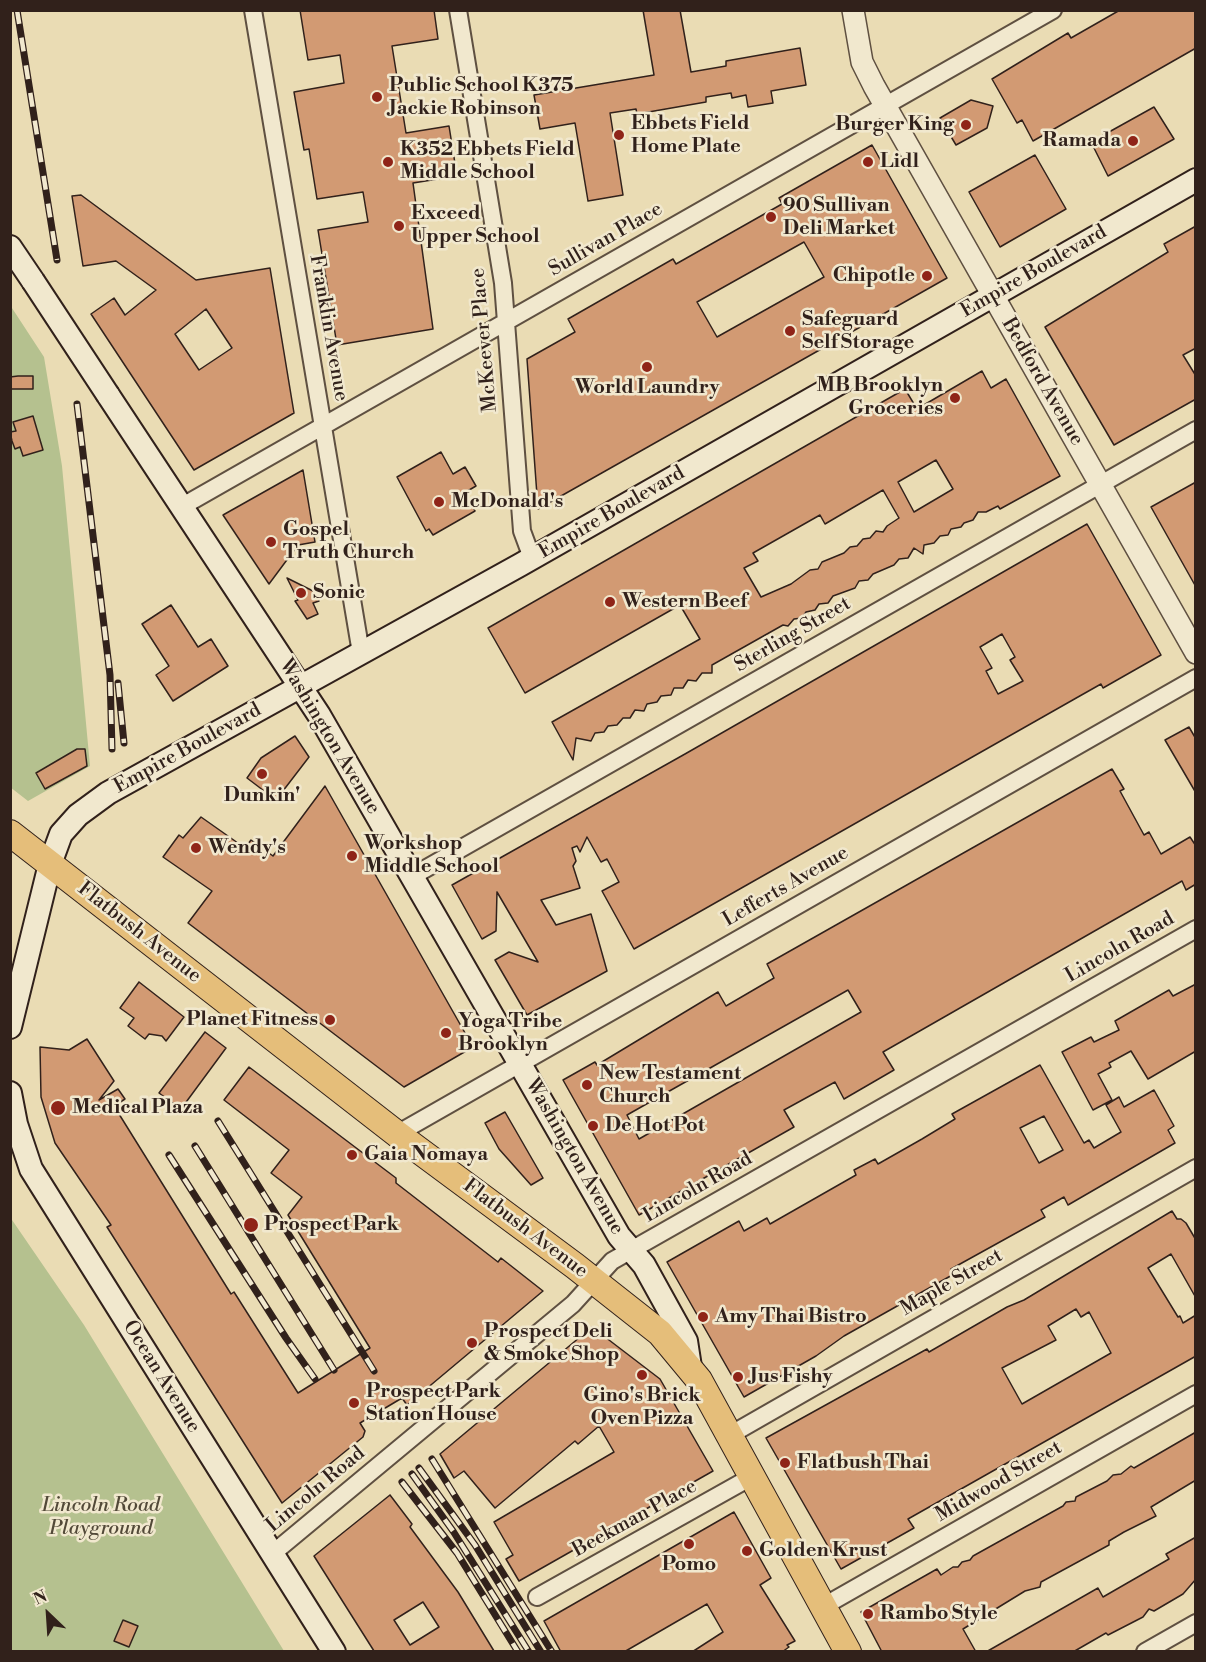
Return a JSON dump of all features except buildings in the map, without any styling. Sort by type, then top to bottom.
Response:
[{"type":"main road","name":"Empire Boulevard","points":[[50,864],[60,834],[78,815],[108,793],[532,558],[1196,180]]},
{"type":"main road","name":"Washington Avenue","points":[[10,247],[300,687],[619,1236],[644,1265],[686,1341],[690,1367]]},
{"type":"main road","name":"Flatbush Avenue","points":[[10,833],[397,1134],[660,1334],[690,1367],[753,1476],[848,1652]]},
{"type":"main road","points":[[10,1027],[50,864]]},
{"type":"main road","name":"Ocean Avenue","points":[[10,1093],[16,1124],[31,1169],[334,1652]]},
{"type":"street","name":"Franklin Avenue","points":[[253,10],[361,653]]},
{"type":"street","name":"McKeever Place","points":[[458,10],[502,283],[522,531],[532,558]]},
{"type":"street","name":"Bedford Avenue","points":[[853,10],[862,62],[884,106],[1196,653]]},
{"type":"street","name":"Sullivan Place","points":[[181,507],[1053,10]]},
{"type":"street","name":"Sterling Street","points":[[411,876],[1196,430]]},
{"type":"street","name":"Lefferts Avenue","points":[[397,1134],[1196,678]]},
{"type":"street","name":"Lincoln Road","points":[[272,1554],[573,1304],[606,1265],[1196,929]]},
{"type":"street","name":"Maple Street","points":[[730,1435],[1196,1168]]},
{"type":"street","name":"Midwood Street","points":[[824,1606],[1196,1394]]},
{"type":"street","name":"Beekman Place","points":[[537,1597],[753,1476]]},
{"type":"street","points":[[1145,1652],[1196,1623]]},
{"type":"green space","points":[[10,305],[44,357],[62,466],[90,766],[28,801],[10,787]]},
{"type":"green space","name":"Lincoln Road Playground","points":[[10,1217],[84,1325],[284,1651],[11,1651]]},
{"type":"railway","points":[[17,10],[57,260]]},
{"type":"railway","points":[[77,404],[110,675],[112,749]]},
{"type":"railway","points":[[118,683],[124,743]]},
{"type":"railway","points":[[218,1121],[374,1371]]},
{"type":"railway","points":[[195,1146],[334,1370]]},
{"type":"railway","points":[[169,1155],[286,1338],[315,1379]]},
{"type":"railway","points":[[432,1459],[552,1652]]},
{"type":"railway","points":[[419,1468],[475,1545],[541,1652]]},
{"type":"railway","points":[[412,1474],[453,1531],[529,1652]]},
{"type":"railway","points":[[402,1482],[457,1553],[518,1652]]},
{"type":"place","name":"Public School K375 Jackie Robinson","points":[[377,97]]},
{"type":"place","name":"Burger King","points":[[966,125]]},
{"type":"place","name":"Ebbets Field Home Plate","points":[[619,135]]},
{"type":"place","name":"Ramada","points":[[1133,141]]},
{"type":"place","name":"K352 Ebbets Field Middle School","points":[[388,162]]},
{"type":"place","name":"Lidl","points":[[868,162]]},
{"type":"place","name":"90 Sullivan Deli Market","points":[[771,217]]},
{"type":"place","name":"Exceed Upper School","points":[[399,226]]},
{"type":"place","name":"Chipotle","points":[[927,276]]},
{"type":"place","name":"Safeguard Self Storage","points":[[790,331]]},
{"type":"place","name":"World Laundry","points":[[647,367]]},
{"type":"place","name":"MB Brooklyn Groceries","points":[[955,398]]},
{"type":"place","name":"McDonald's","points":[[439,502]]},
{"type":"place","name":"Gospel Truth Church","points":[[271,542]]},
{"type":"place","name":"Sonic","points":[[301,593]]},
{"type":"place","name":"Western Beef","points":[[610,602]]},
{"type":"place","name":"Dunkin'","points":[[262,774]]},
{"type":"place","name":"Wendy's","points":[[196,848]]},
{"type":"place","name":"Workshop Middle School","points":[[352,856]]},
{"type":"place","name":"Planet Fitness","points":[[330,1020]]},
{"type":"place","name":"Yoga Tribe Brooklyn","points":[[446,1033]]},
{"type":"place","name":"New Testament Church","points":[[587,1085]]},
{"type":"place","name":"Medical Plaza","points":[[58,1108]]},
{"type":"place","name":"De Hot Pot","points":[[593,1126]]},
{"type":"place","name":"Gaia Nomaya","points":[[352,1155]]},
{"type":"place","name":"Prospect Park","points":[[251,1225]]},
{"type":"place","name":"Amy Thai Bistro","points":[[703,1317]]},
{"type":"place","name":"Prospect Deli & Smoke Shop","points":[[472,1343]]},
{"type":"place","name":"Gino's Brick Oven Pizza","points":[[642,1375]]},
{"type":"place","name":"Jus Fishy","points":[[738,1377]]},
{"type":"place","name":"Prospect Park Station House","points":[[354,1403]]},
{"type":"place","name":"Flatbush Thai","points":[[785,1463]]},
{"type":"place","name":"Pomo","points":[[689,1544]]},
{"type":"place","name":"Golden Krust","points":[[747,1551]]},
{"type":"place","name":"Rambo Style","points":[[868,1614]]}]
